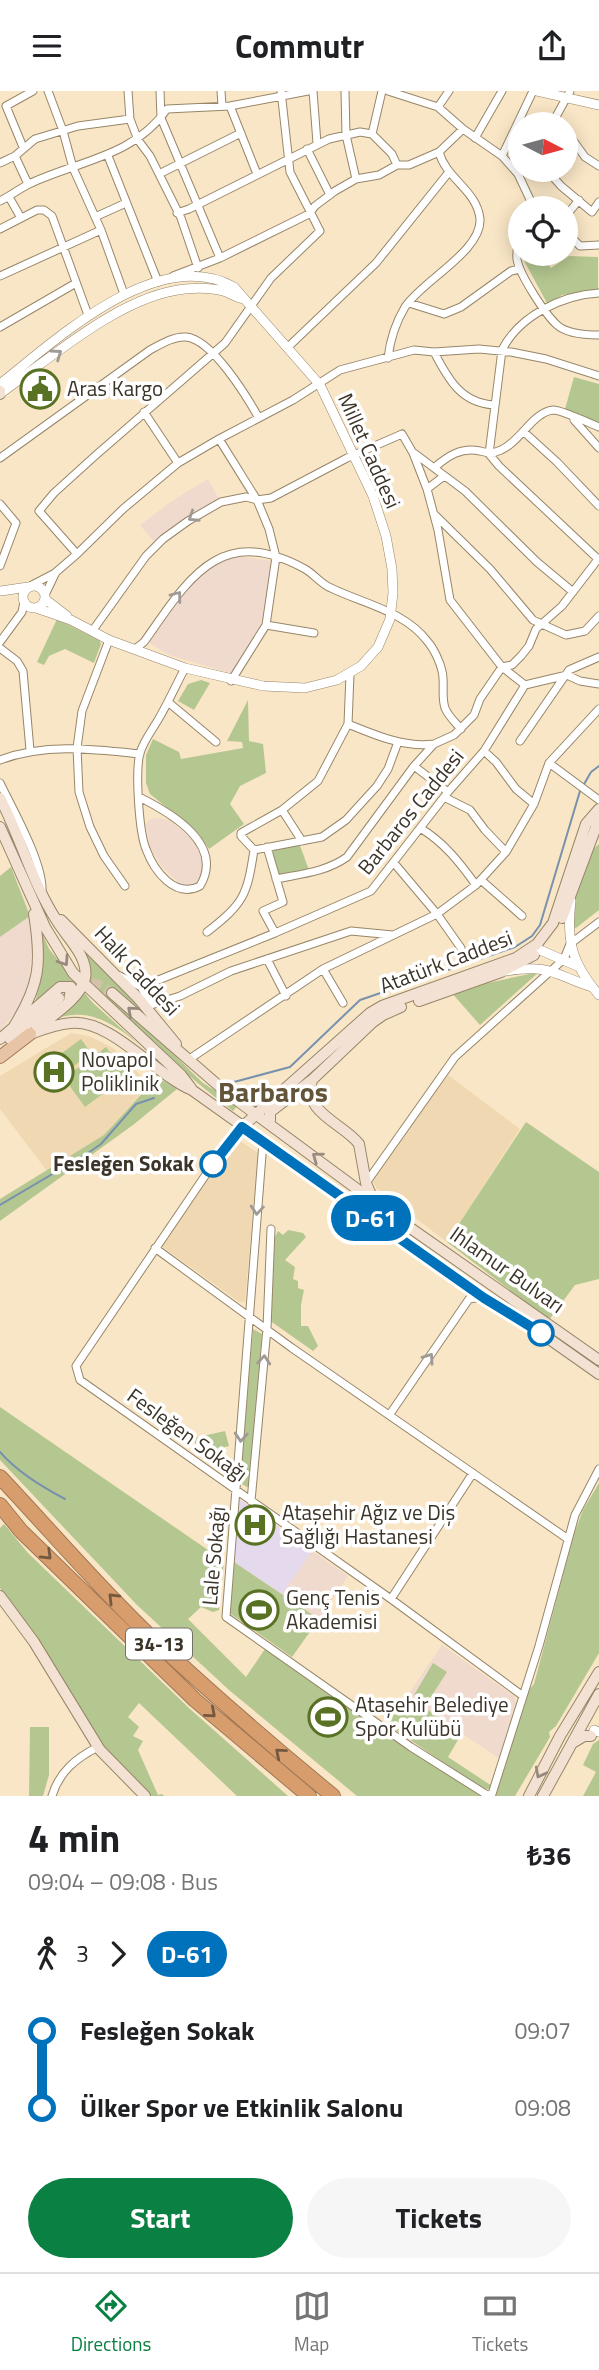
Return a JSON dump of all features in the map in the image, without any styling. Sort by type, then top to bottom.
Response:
[{"type":"highway","points":[[0,1470],[33,1511]]},
{"type":"highway","name":"34-13","points":[[0,1477],[152,1638],[262,1738],[333,1796]]},
{"type":"highway","name":"34-13","points":[[0,1508],[195,1700],[309,1796]]},
{"type":"highway","points":[[251,1748],[300,1796]]},
{"type":"main road","name":"Halk Caddesi","points":[[0,798],[37,898]]},
{"type":"main road","name":"Atatürk Caddesi","points":[[242,1127],[370,1013],[382,1006],[537,948],[553,923],[586,824],[599,809]]},
{"type":"main road","name":"Atatürk Caddesi","points":[[271,1118],[383,1015],[521,963],[553,935],[573,892],[599,819]]},
{"type":"main road","name":"Halk Caddesi","points":[[0,827],[37,898],[150,1008],[188,1060]]},
{"type":"main road","name":"Ihlamur Bulvarı","points":[[37,898],[56,949],[83,983],[181,1075],[192,1090]]},
{"type":"main road","points":[[13,1028],[30,1000],[40,958],[37,898]]},
{"type":"main road","name":"Halk Caddesi","points":[[52,913],[83,960],[83,983]]},
{"type":"main road","points":[[0,1057],[30,1034],[83,983]]},
{"type":"main road","points":[[0,1039],[60,986],[71,987],[64,1000],[0,1046]]},
{"type":"main road","points":[[112,993],[188,1060],[256,1114]]},
{"type":"main road","name":"Ihlamur Bulvarı","points":[[30,1034],[47,1027],[72,1023],[93,1025],[114,1036],[484,1298],[538,1331],[599,1374]]},
{"type":"main road","points":[[312,1080],[309,1090],[311,1100],[320,1112],[359,1144],[366,1183],[372,1198]]},
{"type":"main road","points":[[234,1097],[259,1101],[275,1098]]},
{"type":"main road","name":"Ihlamur Bulvarı","points":[[256,1114],[271,1118],[399,1220],[599,1360]]},
{"type":"main road","points":[[0,1596],[34,1642],[95,1749],[145,1796]]},
{"type":"main road","points":[[0,1604],[26,1639],[54,1692],[95,1749],[134,1796]]},
{"type":"main road","points":[[543,1796],[579,1729],[582,1712],[599,1672]]},
{"type":"main road","points":[[529,1796],[562,1733],[599,1694]]},
{"type":"main road","points":[[582,1712],[596,1734]]},
{"type":"main road","points":[[562,1733],[579,1729],[596,1734]]},
{"type":"main road","points":[[572,1743],[584,1736],[596,1734]]},
{"type":"street","points":[[23,147],[6,106],[33,91]]},
{"type":"street","points":[[48,91],[73,168],[101,230],[124,294]]},
{"type":"street","points":[[128,91],[130,119],[138,140],[181,218],[198,268]]},
{"type":"street","points":[[160,91],[161,118],[220,258]]},
{"type":"street","points":[[221,91],[257,174]]},
{"type":"street","points":[[0,201],[28,184],[108,156],[138,140],[167,109],[226,106],[281,94],[310,91],[317,143]]},
{"type":"street","points":[[345,91],[346,135],[356,179]]},
{"type":"street","points":[[372,134],[382,91]]},
{"type":"street","points":[[388,91],[438,107],[508,161]]},
{"type":"street","points":[[475,138],[502,91]]},
{"type":"street","points":[[502,156],[535,91],[568,95],[599,105]]},
{"type":"street","points":[[438,107],[446,92]]},
{"type":"street","points":[[77,554],[38,511],[54,493],[144,412],[225,344],[247,302],[320,231],[309,214],[290,172],[281,94]]},
{"type":"street","points":[[561,111],[568,95]]},
{"type":"street","points":[[0,163],[15,156],[34,139],[78,126],[130,119]]},
{"type":"street","points":[[158,282],[198,268],[309,214],[315,206],[356,179],[379,175],[397,165],[409,165],[439,152],[463,129]]},
{"type":"street","points":[[177,213],[190,209],[317,143],[346,135],[360,132],[372,134],[392,154],[397,165]]},
{"type":"street","points":[[159,174],[241,133]]},
{"type":"street","points":[[578,146],[585,157],[599,166]]},
{"type":"street","points":[[307,149],[330,195]]},
{"type":"street","points":[[388,358],[393,334],[409,303],[421,288],[464,251],[478,234],[480,218],[469,191],[449,172],[439,152]]},
{"type":"street","points":[[15,156],[28,184]]},
{"type":"street","points":[[108,156],[158,282],[159,293]]},
{"type":"street","points":[[287,348],[376,263],[449,172]]},
{"type":"street","points":[[558,182],[592,212],[599,202]]},
{"type":"street","points":[[9,197],[21,218]]},
{"type":"street","points":[[95,217],[126,204]]},
{"type":"street","points":[[0,229],[44,209],[52,216],[89,315]]},
{"type":"street","points":[[0,277],[101,230]]},
{"type":"street","points":[[578,244],[599,245]]},
{"type":"street","points":[[519,266],[545,310],[558,326],[574,333],[599,335]]},
{"type":"street","points":[[409,303],[444,314],[461,307],[511,271],[520,269]]},
{"type":"street","name":"Millet Caddesi","points":[[0,384],[89,315],[124,294],[182,277],[211,278],[234,287],[320,384],[355,455],[380,515],[393,581],[390,619],[378,647],[361,666],[350,674],[319,686],[263,686],[231,681],[108,640],[71,619]]},
{"type":"street","points":[[0,327],[76,283]]},
{"type":"street","points":[[0,393],[110,316],[159,293],[187,289],[222,290],[247,302]]},
{"type":"street","points":[[276,879],[324,869],[347,857],[414,766],[434,744],[461,729],[474,715],[480,699],[502,667],[512,665],[521,656],[529,646],[533,632],[573,592],[598,559],[489,454],[502,350],[508,338],[532,316],[558,302],[599,293]]},
{"type":"street","points":[[0,458],[150,350],[165,342],[188,337],[200,342],[230,373],[260,418]]},
{"type":"street","points":[[0,642],[23,604],[24,592],[55,573],[122,509],[178,463],[320,384],[340,370],[414,350],[434,352],[479,349],[502,350],[546,359],[599,376]]},
{"type":"street","points":[[434,352],[444,372],[465,396],[480,404],[494,405]]},
{"type":"street","points":[[435,467],[454,453],[463,450],[489,454],[506,447],[547,411],[557,410],[599,427]]},
{"type":"street","points":[[144,412],[178,463]]},
{"type":"street","points":[[572,417],[599,448]]},
{"type":"street","points":[[524,432],[599,505]]},
{"type":"street","points":[[93,630],[130,576],[163,539],[188,520],[221,502],[246,497],[257,500],[271,498],[402,434],[413,453],[427,489],[450,600],[502,667],[525,685],[567,675],[580,681],[599,684]]},
{"type":"street","points":[[219,439],[257,500],[269,529],[276,557],[266,625],[231,681]]},
{"type":"street","points":[[413,453],[465,491],[537,562],[573,592]]},
{"type":"street","points":[[427,489],[444,477]]},
{"type":"street","points":[[0,504],[16,523],[0,566]]},
{"type":"street","points":[[434,514],[491,569],[533,620],[566,635],[585,631],[599,616]]},
{"type":"street","points":[[135,649],[144,642],[187,582],[209,563],[236,552],[276,557],[306,570],[328,587],[390,612],[418,629],[431,645],[442,670],[446,711],[461,729]]},
{"type":"street","points":[[35,608],[42,605],[55,573]]},
{"type":"street","points":[[0,591],[39,586],[45,597],[71,619]]},
{"type":"street","points":[[0,591],[23,604],[71,619]]},
{"type":"street","points":[[266,625],[314,632]]},
{"type":"street","points":[[108,640],[82,711],[77,748],[79,792],[90,827],[104,856],[125,886]]},
{"type":"street","points":[[0,649],[18,660],[23,671],[30,750]]},
{"type":"street","points":[[520,741],[569,670],[599,657]]},
{"type":"street","points":[[139,796],[171,815],[196,837],[207,859],[205,878],[201,886],[187,890],[177,888],[166,881],[145,849],[139,796],[140,754],[184,667]]},
{"type":"street","points":[[254,850],[241,836],[241,832],[282,810],[318,781],[348,724],[350,674]]},
{"type":"street","name":"Barbaros Caddesi","points":[[141,987],[370,891],[446,794],[484,751],[525,685]]},
{"type":"street","points":[[168,702],[216,742]]},
{"type":"street","points":[[188,1060],[323,969],[437,914],[479,883],[506,852],[534,804],[549,763],[599,709]]},
{"type":"street","points":[[348,724],[398,742],[434,744]]},
{"type":"street","points":[[254,850],[322,837],[346,820],[377,786],[388,769],[398,742]]},
{"type":"street","points":[[0,760],[30,750],[77,748],[140,754]]},
{"type":"street","points":[[484,751],[516,789],[534,804]]},
{"type":"street","points":[[549,763],[599,800]]},
{"type":"street","points":[[414,766],[446,794],[470,810],[506,852]]},
{"type":"street","points":[[0,783],[43,880],[37,898]]},
{"type":"street","points":[[282,810],[302,841]]},
{"type":"street","points":[[420,828],[434,837],[479,883],[522,916]]},
{"type":"street","points":[[267,847],[283,902],[263,911],[275,933]]},
{"type":"street","points":[[207,932],[235,908],[248,887],[254,850]]},
{"type":"street","points":[[394,863],[437,914],[461,948]]},
{"type":"street","points":[[573,892],[568,929],[570,944],[579,966],[599,995]]},
{"type":"street","points":[[366,1183],[455,1057],[564,959],[570,944],[599,922]]},
{"type":"street","points":[[113,972],[141,987],[150,1008],[231,971],[351,931],[394,935]]},
{"type":"street","points":[[537,948],[579,966]]},
{"type":"street","points":[[267,959],[286,996]]},
{"type":"street","points":[[501,972],[540,968],[552,970],[592,987]]},
{"type":"street","points":[[323,969],[343,1003]]},
{"type":"street","name":"Fesleğen Sokağı","points":[[242,1127],[213,1164],[76,1366],[80,1380],[391,1599],[523,1696]]},
{"type":"street","name":"Lale Sokağı","points":[[263,1142],[226,1617],[411,1747],[486,1795]]},
{"type":"street","name":"Lale Sokağı","points":[[251,1501],[267,1328],[271,1229]]},
{"type":"street","points":[[155,1248],[568,1539]]},
{"type":"street","name":"Ihlamur Bulvarı","points":[[390,1415],[469,1299],[484,1298]]},
{"type":"street","points":[[486,1795],[492,1794],[575,1515],[599,1469]]},
{"type":"street","points":[[391,1599],[474,1473]]},
{"type":"street","points":[[52,1796],[62,1774],[95,1749]]},
{"type":"shaded area","points":[[208,479],[219,499],[183,519],[155,543],[140,525]]},
{"type":"shaded area","points":[[237,556],[272,561],[265,617],[233,674],[169,655],[151,644],[149,641],[189,585],[213,564]]},
{"type":"shaded area","points":[[149,820],[170,820],[193,840],[203,860],[200,880],[197,883],[187,888],[181,885],[162,867],[150,848],[146,825]]},
{"type":"shaded area","points":[[30,916],[32,947],[29,982],[22,1005],[0,1031],[0,937]]},
{"type":"shaded area","points":[[71,1033],[89,1036],[113,1048],[149,1084],[104,1135],[47,1171],[0,1109],[0,1076]]},
{"type":"shaded area","points":[[448,1075],[520,1129],[447,1242],[377,1189],[372,1180],[374,1173]]},
{"type":"shaded area","points":[[236,1138],[258,1153],[245,1302],[239,1302],[160,1245]]},
{"type":"shaded area","name":"Ataşehir Ağız ve Diş Sağlığı Hastanesi","points":[[239,1499],[312,1551],[282,1594],[231,1560]]},
{"type":"shaded area","points":[[312,1551],[348,1576],[319,1619],[282,1594]]},
{"type":"shaded area","points":[[442,1645],[514,1696],[516,1703],[500,1759],[407,1696]]},
{"type":"green space","points":[[578,256],[598,257],[598,290],[562,295],[548,305],[527,266],[578,266]]},
{"type":"green space","points":[[574,377],[599,384],[599,425],[565,409]]},
{"type":"green space","points":[[57,619],[99,640],[101,644],[94,663],[65,649],[49,656],[44,665],[37,662]]},
{"type":"green space","points":[[201,680],[210,683],[194,710],[178,701],[188,684]]},
{"type":"green space","points":[[248,700],[249,741],[263,744],[266,773],[240,786],[230,804],[244,824],[209,849],[197,832],[150,794],[146,783],[146,755],[153,739],[179,752],[181,759],[243,748],[242,742],[227,741]]},
{"type":"green space","points":[[299,843],[309,870],[277,877],[270,851]]},
{"type":"green space","points":[[599,844],[599,910],[576,928],[572,927],[574,901],[592,850]]},
{"type":"green space","points":[[11,867],[30,916],[0,937],[0,876]]},
{"type":"green space","points":[[41,930],[49,949],[78,984],[73,991],[73,985],[35,1002],[42,967]]},
{"type":"green space","points":[[86,951],[154,1023],[158,1039],[203,1083],[238,1105],[233,1111],[176,1065],[87,980]]},
{"type":"green space","points":[[539,972],[480,1025],[450,991]]},
{"type":"green space","points":[[83,991],[137,1043],[101,1020],[88,1016],[53,1019]]},
{"type":"green space","points":[[81,1039],[91,1053],[65,1073],[54,1059]]},
{"type":"green space","points":[[106,1047],[127,1076],[85,1107],[64,1078]]},
{"type":"green space","points":[[157,1077],[177,1089],[133,1125],[0,1221],[0,1199],[104,1135]]},
{"type":"green space","points":[[526,1122],[599,1172],[599,1279],[575,1285],[549,1320],[447,1242]]},
{"type":"green space","points":[[288,1230],[303,1233],[306,1237],[285,1260],[295,1267],[293,1279],[298,1281],[298,1288],[304,1290],[301,1326],[308,1326],[318,1346],[313,1351],[269,1320],[275,1237],[278,1231],[283,1235]]},
{"type":"green space","points":[[253,1329],[262,1334],[249,1488],[240,1483]]},
{"type":"green space","points":[[0,1407],[224,1561],[219,1610],[213,1612],[201,1607],[188,1619],[246,1677],[265,1649],[482,1796],[357,1796],[229,1690],[137,1605],[0,1460]]},
{"type":"green space","points":[[225,1431],[229,1446],[198,1454],[194,1438]]},
{"type":"green space","points":[[599,1483],[599,1653],[556,1726],[549,1732],[550,1737],[515,1796],[495,1796],[527,1692],[534,1684],[574,1534],[583,1510]]},
{"type":"green space","points":[[4,1524],[28,1553],[190,1709],[288,1796],[237,1796],[139,1703],[128,1717],[139,1727],[133,1736],[143,1741],[138,1750],[158,1795],[164,1796],[148,1796],[104,1747],[37,1640],[0,1588],[0,1528]]},
{"type":"green space","points":[[231,1560],[319,1619],[292,1657],[228,1612]]},
{"type":"green space","points":[[433,1663],[447,1672],[427,1703],[414,1695]]},
{"type":"green space","points":[[407,1696],[462,1733],[448,1757],[492,1786],[491,1789],[482,1789],[387,1724]]},
{"type":"green space","points":[[30,1727],[49,1727],[49,1775],[43,1796],[29,1796]]},
{"type":"green space","points":[[599,1740],[599,1796],[583,1796],[596,1772],[583,1765],[593,1744]]},
{"type":"waterway","points":[[583,786],[591,772],[599,766]]},
{"type":"waterway","points":[[234,1082],[290,1067],[360,1000],[515,947],[532,936],[540,925],[580,791]]},
{"type":"waterway","points":[[0,1205],[101,1144],[136,1104],[154,1098]]},
{"type":"waterway","points":[[0,1452],[30,1478],[65,1499]]},
{"type":"tunnel","points":[[77,985],[91,983],[112,993]]},
{"type":"bus line","name":"D-61","points":[[213,1164],[242,1127],[484,1298],[541,1333]]},
{"type":"place","name":"Aras Kargo","points":[[40,389]]},
{"type":"place","name":"Novapol Poliklinik","points":[[54,1072]]},
{"type":"place","name":"Fesleğen Sokak","points":[[213,1164]]},
{"type":"place","name":"Ataşehir Ağız ve Diş Sağlığı Hastanesi","points":[[255,1525]]},
{"type":"place","name":"Genç Tenis Akademisi","points":[[259,1610]]},
{"type":"place","name":"Ataşehir Belediye Spor Kulübü","points":[[328,1717]]},
{"type":"district","name":"Barbaros","points":[[273,1092]]}]
